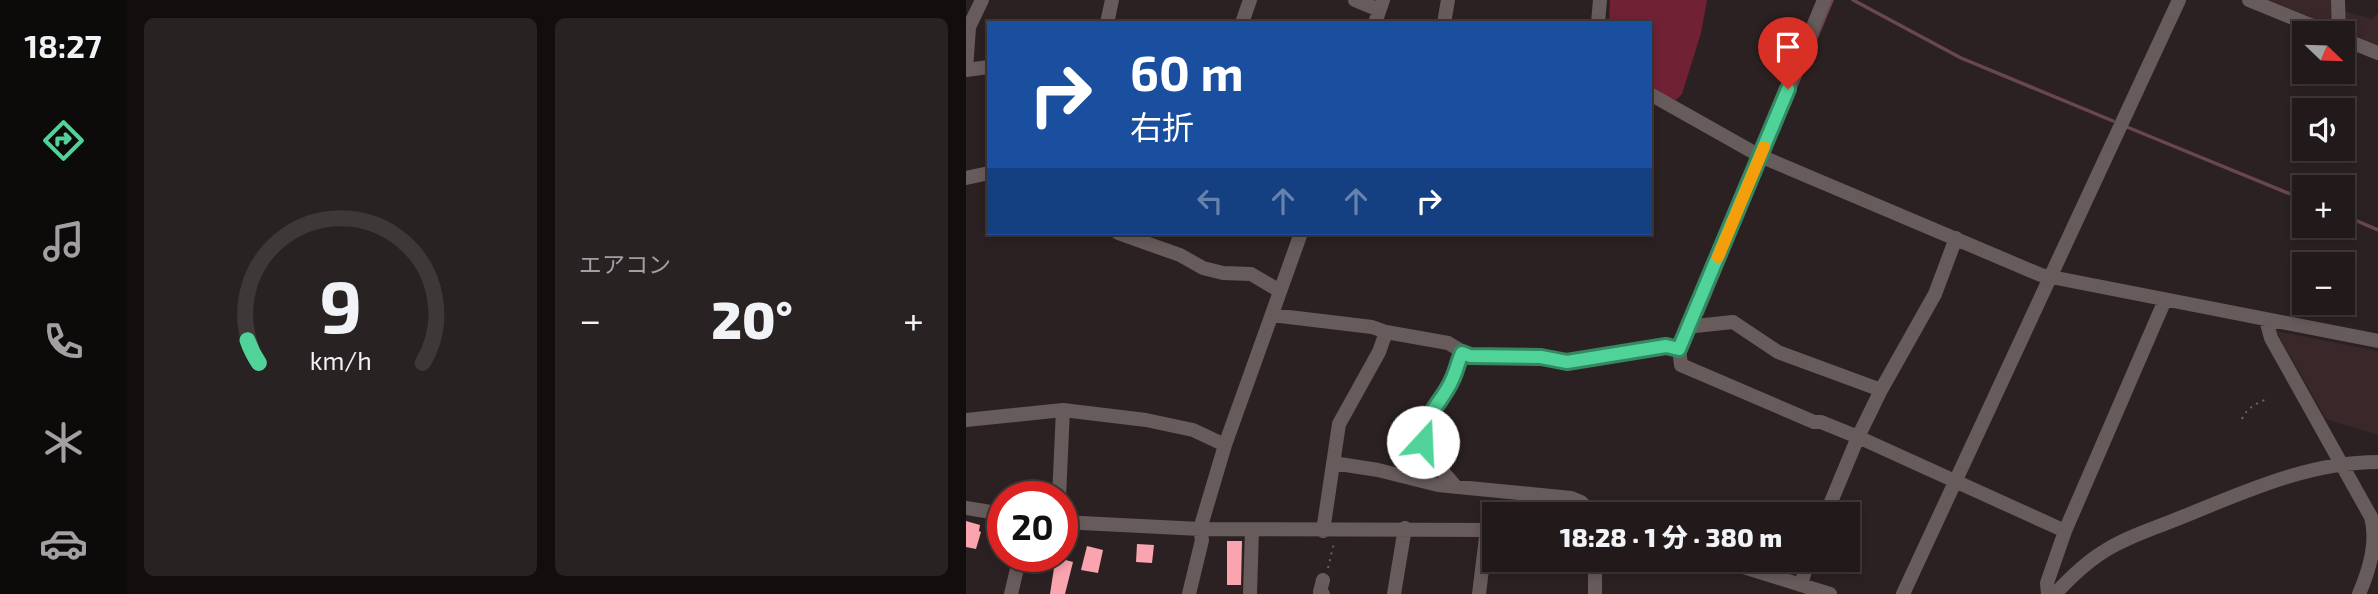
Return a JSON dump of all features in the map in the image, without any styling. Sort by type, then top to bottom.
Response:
[{"type":"street","points":[[982,0],[969,27],[966,70],[987,67]]},
{"type":"street","points":[[1107,21],[1112,0]]},
{"type":"street","points":[[1243,21],[1250,0]]},
{"type":"street","points":[[1355,0],[1379,11]]},
{"type":"street","points":[[1444,21],[1448,0]]},
{"type":"street","points":[[1598,21],[1600,0]]},
{"type":"street","points":[[1824,0],[1679,349],[1681,365],[1814,422],[1821,422],[1858,437],[2065,531]]},
{"type":"street","points":[[1903,594],[2179,0]]},
{"type":"street","points":[[2249,0],[2301,21]]},
{"type":"street","points":[[2339,0],[2339,21]]},
{"type":"street","points":[[2356,44],[2378,53]]},
{"type":"street","points":[[1652,95],[1760,156],[2050,277],[2378,341]]},
{"type":"street","points":[[966,178],[987,173]]},
{"type":"street","points":[[1124,235],[1180,255],[1203,268],[1223,273],[1251,274],[1280,291]]},
{"type":"street","points":[[1189,594],[1202,540],[1200,529],[1225,445],[1300,235]]},
{"type":"street","points":[[1831,502],[1881,390],[1935,294],[1955,238]]},
{"type":"street","points":[[2048,594],[2047,583],[2065,531],[2165,300]]},
{"type":"street","points":[[1272,314],[1372,327],[1385,332],[1448,343],[1470,356],[1541,357],[1567,362],[1666,346],[1679,349]]},
{"type":"street","points":[[2266,320],[2271,338],[2374,526],[2374,563],[2358,594]]},
{"type":"street","points":[[1689,325],[1733,322],[1778,352],[1881,390]]},
{"type":"street","points":[[1329,534],[1332,463],[1339,424],[1379,352],[1385,332]]},
{"type":"street","points":[[1456,487],[1428,452],[1422,433],[1452,381],[1462,353]]},
{"type":"street","points":[[966,421],[1063,410],[1146,420],[1193,429],[1225,445]]},
{"type":"street","points":[[1060,481],[1063,410]]},
{"type":"street","points":[[2055,594],[2090,561],[2111,547],[2274,481],[2341,463],[2378,462]]},
{"type":"street","points":[[1332,463],[1456,487],[1571,498],[1581,502]]},
{"type":"street","points":[[966,508],[987,511]]},
{"type":"street","points":[[1078,523],[1329,534],[1405,528],[1482,529]]},
{"type":"street","points":[[1394,594],[1405,528]]},
{"type":"street","points":[[1250,594],[1252,530]]},
{"type":"street","points":[[1011,594],[1016,572]]},
{"type":"street","points":[[1479,594],[1483,572]]},
{"type":"street","points":[[1595,572],[1595,594]]},
{"type":"street","points":[[1759,572],[1830,594]]},
{"type":"street","points":[[1801,585],[1805,572]]},
{"type":"path","points":[[2242,419],[2245,412],[2269,398]]},
{"type":"path","points":[[1323,587],[1329,534]]},
{"type":"shaded area","points":[[1610,0],[1707,0],[1701,33],[1682,94],[1676,100],[1652,89],[1652,21],[1609,21]]},
{"type":"shaded area","points":[[2269,0],[2343,0],[2343,11],[2372,19],[2378,13],[2378,45],[2356,36],[2356,21],[2320,21]]},
{"type":"shaded area","points":[[2276,331],[2378,351],[2378,435],[2326,419]]},
{"type":"building","points":[[966,521],[980,525],[981,532],[976,549],[966,547]]},
{"type":"building","points":[[1227,541],[1242,541],[1241,585],[1227,585]]},
{"type":"building","points":[[1137,544],[1154,545],[1152,563],[1136,562]]},
{"type":"building","points":[[1087,546],[1103,550],[1098,573],[1081,570]]},
{"type":"building","points":[[1053,572],[1070,572],[1065,594],[1050,594]]},
{"type":"waterway","points":[[1769,151],[1832,0]]},
{"type":"waterway","points":[[1853,0],[1961,58],[2113,121]]},
{"type":"waterway","points":[[2127,127],[2292,195]]},
{"type":"waterway","points":[[1702,314],[1762,169]]},
{"type":"waterway","points":[[2355,220],[2378,230]]},
{"type":"slow traffic","points":[[1718,257],[1764,147]]},
{"type":"route","points":[[1423,442],[1422,433],[1452,381],[1462,353],[1470,356],[1541,357],[1567,362],[1666,346],[1679,349],[1788,89]]}]
